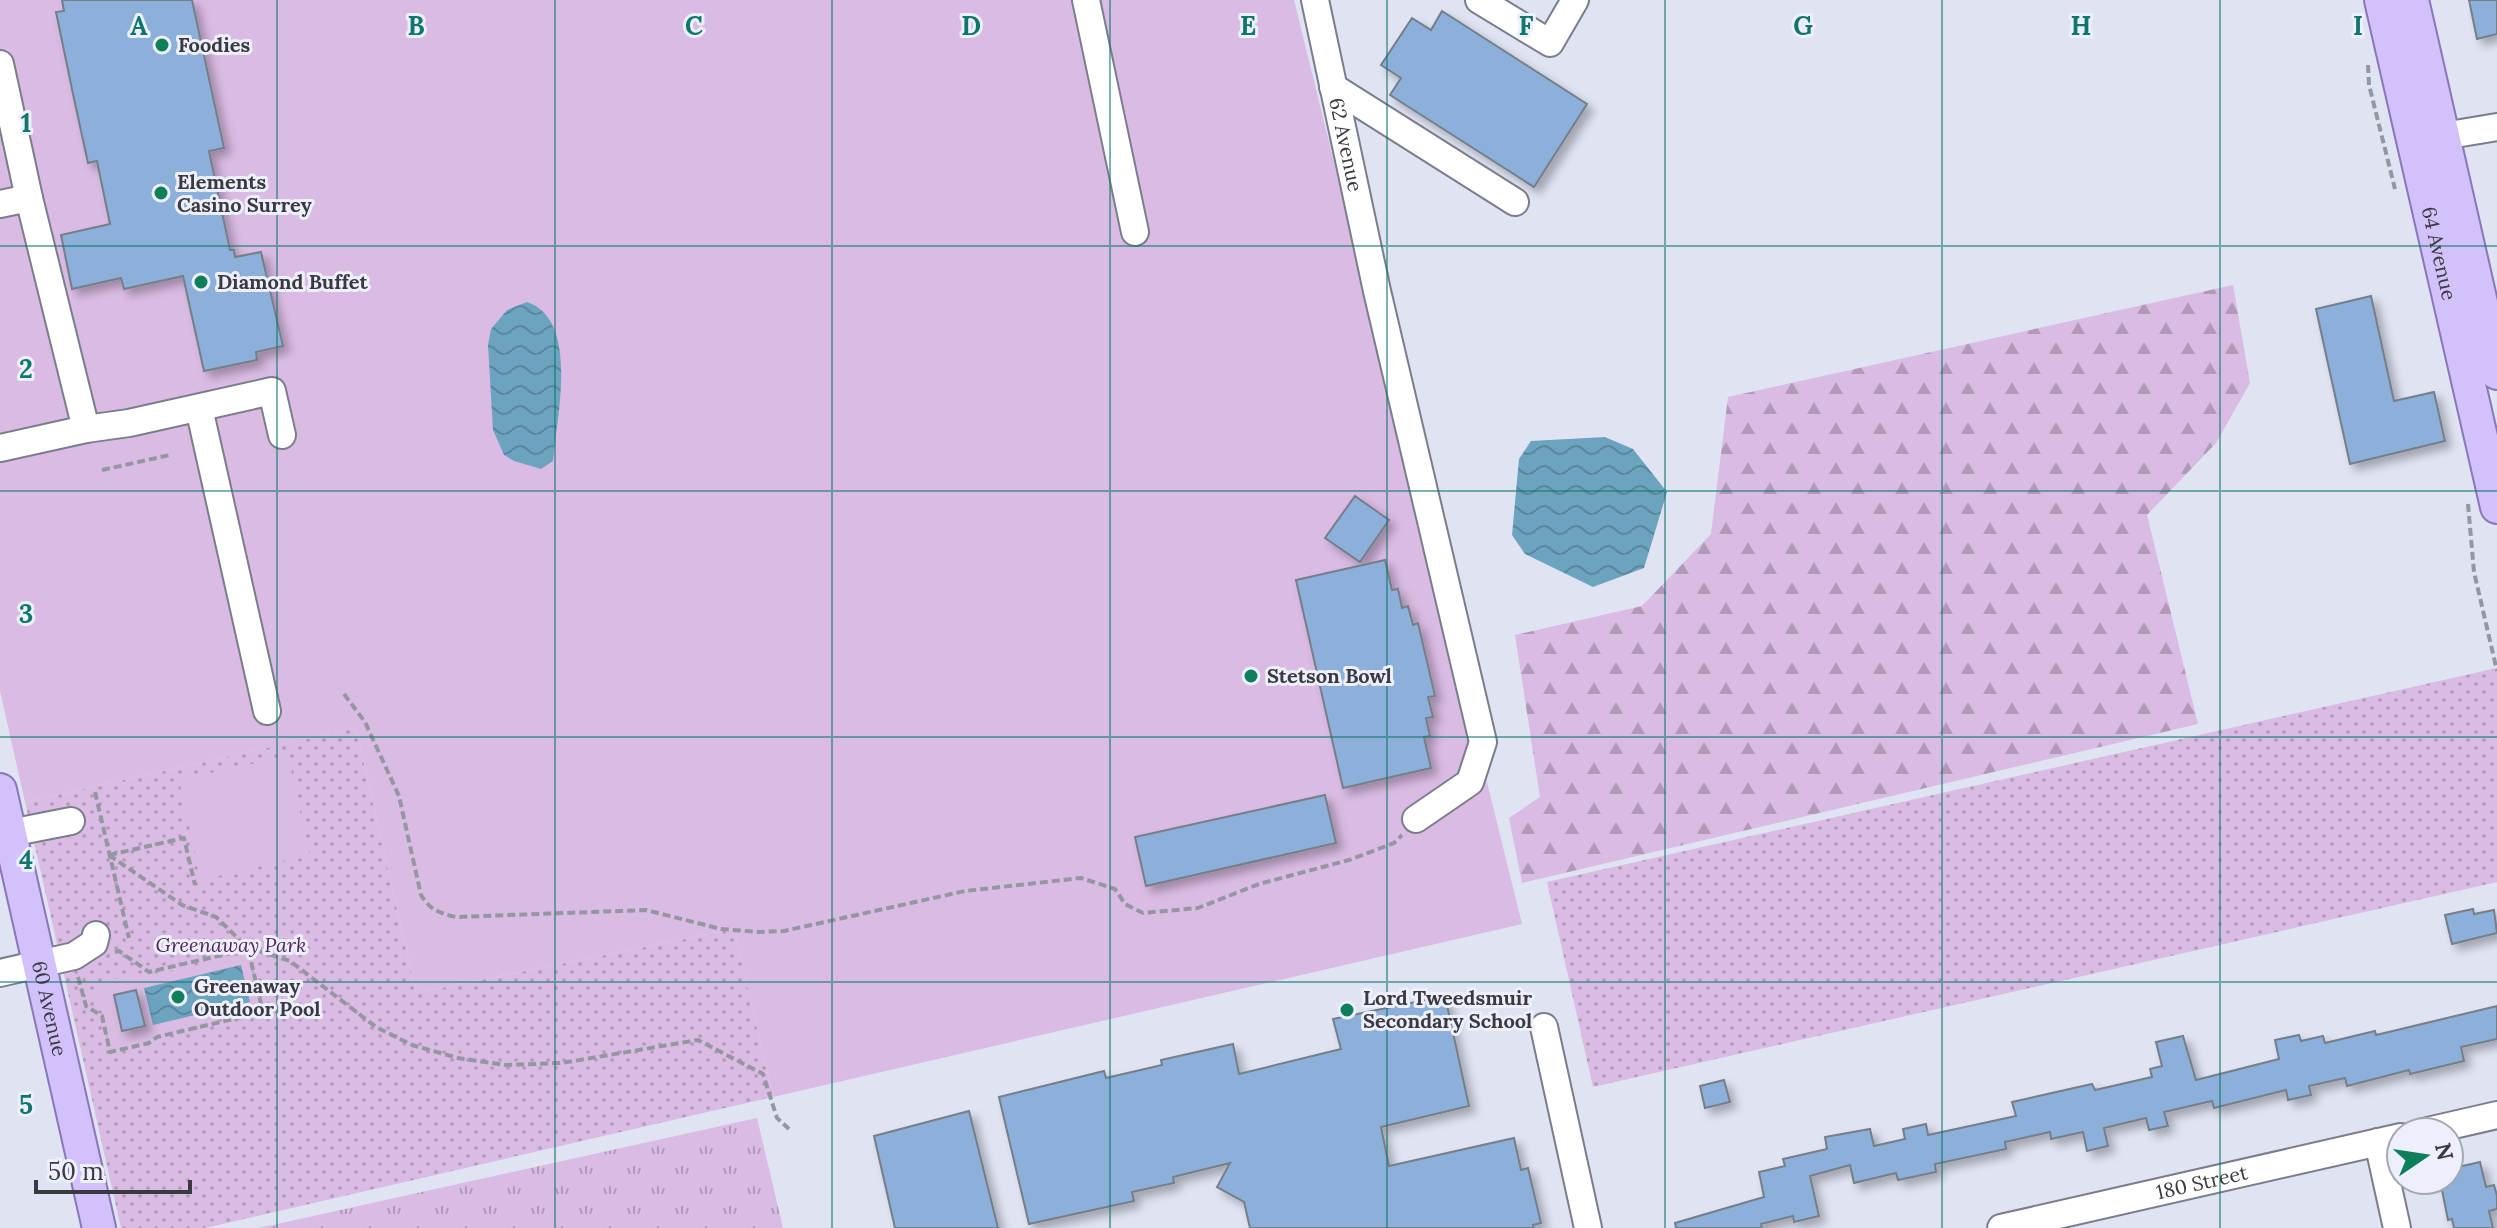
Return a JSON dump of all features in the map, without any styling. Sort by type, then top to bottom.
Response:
[{"type":"main road","name":"64 Avenue","points":[[2381,0],[2497,507]]},
{"type":"main road","name":"64 Avenue","points":[[2412,0],[2443,136],[2488,293],[2497,373]]},
{"type":"main road","name":"60 Avenue","points":[[0,790],[99,1228]]},
{"type":"street","points":[[1086,0],[1135,232]]},
{"type":"street","name":"62 Avenue","points":[[1315,0],[1377,291],[1483,742],[1470,782],[1416,819]]},
{"type":"street","points":[[1479,0],[1550,43],[1575,0]]},
{"type":"street","points":[[0,64],[11,168],[29,198],[86,429]]},
{"type":"street","points":[[1333,87],[1515,202]]},
{"type":"street","points":[[2443,136],[2497,127]]},
{"type":"street","points":[[0,204],[29,198]]},
{"type":"street","points":[[0,448],[272,391],[282,435]]},
{"type":"street","points":[[199,408],[267,711]]},
{"type":"street","points":[[10,833],[71,821]]},
{"type":"street","points":[[0,973],[78,954],[94,943],[103,944]]},
{"type":"street","points":[[1544,1027],[1588,1228]]},
{"type":"street","points":[[2465,1122],[2497,1115]]},
{"type":"street","name":"180 Street","points":[[2001,1228],[2385,1141]]},
{"type":"street","points":[[2394,1196],[2397,1228]]},
{"type":"path","points":[[102,470],[170,455]]},
{"type":"path","points":[[344,694],[365,722],[399,796],[421,895],[428,907],[456,917],[646,910],[721,929],[784,931],[965,891],[1081,878],[1115,889],[1125,904],[1143,913],[1198,908],[1259,884],[1349,860],[1394,843],[1416,819]]},
{"type":"path","points":[[95,792],[129,938]]},
{"type":"path","points":[[109,855],[184,838],[195,885]]},
{"type":"path","points":[[109,855],[182,905],[216,917],[250,949],[290,961],[376,1027],[412,1045],[458,1058],[506,1065],[562,1063],[698,1040],[763,1074],[777,1118],[789,1129]]},
{"type":"path","points":[[103,944],[149,972],[250,949]]},
{"type":"path","points":[[79,971],[82,998],[86,1006],[102,1016],[110,1052],[149,1043],[157,1037],[263,1012],[250,949]]},
{"type":"green space","points":[[0,0],[1294,0],[1522,924],[773,1097],[734,929],[416,993],[356,728],[25,802],[0,691]]},
{"type":"green space","points":[[2233,285],[2250,383],[2216,443],[2147,515],[2198,724],[1522,883],[1509,818],[1540,797],[1515,635],[1642,606],[1711,534],[1728,397]]},
{"type":"green space","points":[[2497,668],[2497,882],[1593,1087],[1547,882]]},
{"type":"green space","name":"Greenaway Park","points":[[356,728],[416,993],[734,929],[773,1097],[205,1228],[121,1228],[25,802]]},
{"type":"green space","points":[[288,756],[310,855],[201,880],[179,780]]},
{"type":"green space","name":"Greenaway Outdoor Pool","points":[[248,953],[261,1010],[158,1034],[149,1042],[111,1051],[95,984],[134,974],[143,978]]},
{"type":"green space","points":[[757,1118],[783,1228],[259,1228]]},
{"type":"water","points":[[527,302],[543,312],[553,327],[561,368],[553,461],[541,469],[504,455],[493,430],[488,345],[491,329],[507,310]]},
{"type":"water","points":[[1605,437],[1633,449],[1667,492],[1644,568],[1593,587],[1525,554],[1512,535],[1519,459],[1531,441]]},
{"type":"water","points":[[241,965],[250,1002],[153,1025],[144,988]]},
{"type":"building","name":"Elements Casino Surrey","points":[[62,0],[192,0],[224,148],[209,151],[230,250],[234,250],[235,257],[261,252],[283,346],[256,352],[257,360],[204,371],[183,276],[124,289],[121,278],[72,289],[61,235],[110,224],[97,161],[88,163],[73,94],[56,12],[64,11]]},
{"type":"building","points":[[2469,0],[2497,0],[2497,34],[2477,39]]},
{"type":"building","points":[[1442,11],[1587,104],[1534,187],[1390,95],[1401,78],[1381,65],[1412,18],[1431,30]]},
{"type":"building","points":[[2371,296],[2394,401],[2434,392],[2445,441],[2350,464],[2316,309]]},
{"type":"building","points":[[1355,496],[1389,520],[1360,562],[1325,538]]},
{"type":"building","points":[[1385,560],[1392,590],[1398,589],[1402,608],[1408,606],[1413,625],[1418,623],[1435,696],[1428,697],[1433,717],[1426,718],[1430,736],[1424,737],[1431,768],[1343,788],[1296,580]]},
{"type":"building","points":[[1325,795],[1336,843],[1146,886],[1135,837]]},
{"type":"building","points":[[2473,909],[2474,914],[2494,910],[2497,933],[2452,944],[2445,915]]},
{"type":"building","points":[[136,990],[145,1026],[122,1031],[114,995]]},
{"type":"building","points":[[1445,996],[1469,1106],[1381,1127],[1389,1166],[1514,1138],[1521,1170],[1528,1168],[1541,1223],[1533,1225],[1534,1228],[1250,1228],[1244,1202],[1217,1187],[1230,1163],[1173,1177],[1174,1183],[1132,1192],[1134,1201],[1029,1224],[999,1097],[1104,1071],[1106,1078],[1162,1065],[1161,1060],[1233,1044],[1239,1074],[1341,1049],[1333,1019]]},
{"type":"building","points":[[2497,1006],[2497,1039],[2461,1047],[2464,1061],[2410,1074],[2409,1070],[2347,1086],[2345,1078],[2309,1086],[2311,1095],[2288,1100],[2286,1090],[2214,1108],[2212,1101],[2164,1112],[2168,1126],[2149,1130],[2146,1118],[2104,1128],[2108,1146],[2087,1151],[2083,1132],[2051,1139],[2050,1132],[2005,1142],[2006,1149],[1935,1164],[1936,1172],[1898,1180],[1896,1173],[1854,1183],[1850,1165],[1810,1176],[1819,1216],[1794,1222],[1793,1216],[1761,1224],[1762,1228],[1676,1228],[1675,1223],[1764,1197],[1759,1172],[1785,1166],[1783,1159],[1827,1149],[1825,1137],[1870,1129],[1874,1146],[1905,1139],[1903,1129],[1926,1124],[1928,1135],[2016,1116],[2012,1102],[2092,1084],[2095,1090],[2152,1077],[2150,1069],[2162,1066],[2156,1042],[2183,1036],[2196,1080],[2279,1059],[2275,1040],[2299,1035],[2301,1041],[2323,1036],[2325,1043],[2375,1031],[2376,1035]]},
{"type":"building","points":[[1724,1080],[1730,1102],[1705,1108],[1700,1086]]},
{"type":"building","points":[[969,1111],[998,1228],[895,1228],[874,1136]]},
{"type":"building","points":[[2480,1162],[2486,1187],[2494,1185],[2497,1209],[2489,1211],[2493,1228],[2454,1228],[2452,1219],[2448,1220],[2443,1196],[2465,1196],[2465,1165]]},
{"type":"place","name":"Foodies","points":[[162,45]]},
{"type":"place","name":"Elements Casino Surrey","points":[[161,193]]},
{"type":"place","name":"Diamond Buffet","points":[[201,282]]},
{"type":"place","name":"Stetson Bowl","points":[[1251,676]]},
{"type":"place","name":"Greenaway Outdoor Pool","points":[[178,997]]},
{"type":"place","name":"Lord Tweedsmuir Secondary School","points":[[1347,1010]]}]
